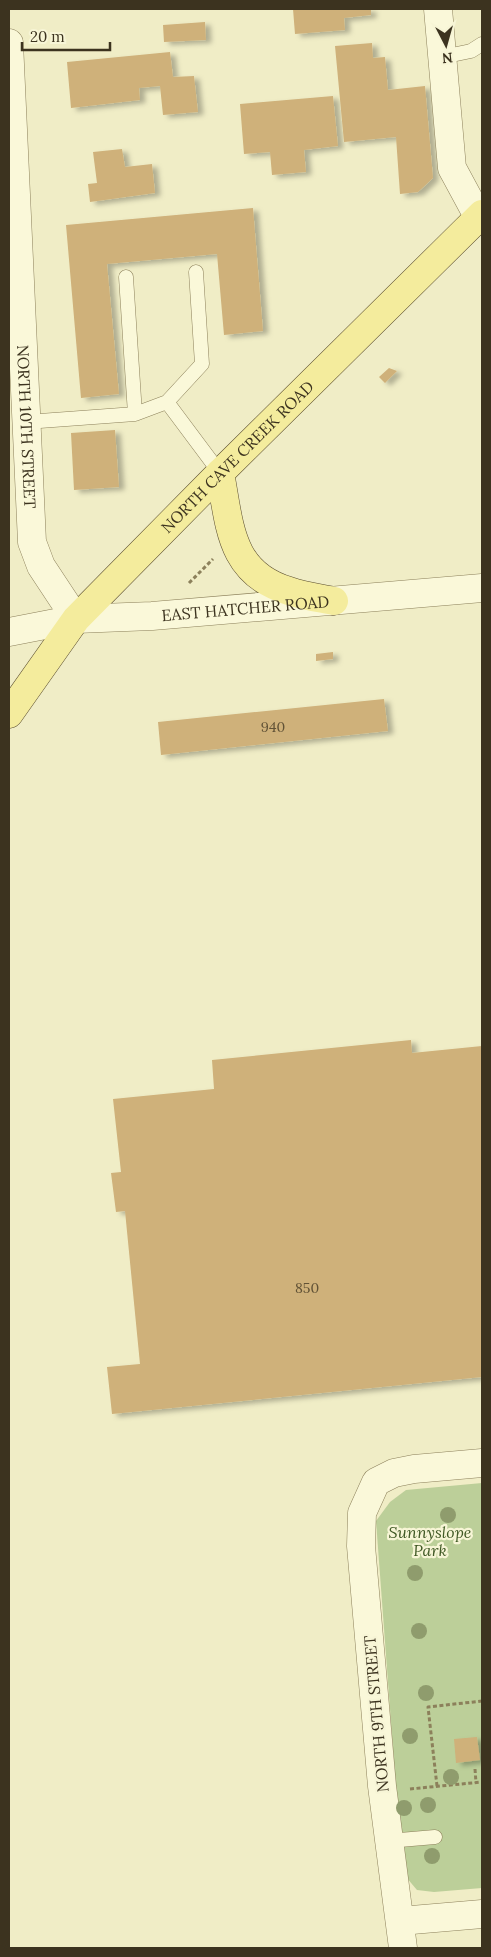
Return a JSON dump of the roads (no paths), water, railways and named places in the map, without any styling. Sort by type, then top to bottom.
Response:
[{"type":"main road","name":"NORTH CAVE CREEK ROAD","points":[[9,714],[76,619],[220,473],[480,216]]},
{"type":"main road","points":[[220,473],[232,539],[242,560],[257,575],[288,591],[334,601]]},
{"type":"street","points":[[438,9],[452,168],[480,216]]},
{"type":"street","name":"NORTH 10TH STREET","points":[[9,43],[32,542],[41,566],[76,619]]},
{"type":"street","name":"EAST HATCHER ROAD","points":[[9,632],[76,619],[152,616],[482,588]]},
{"type":"street","name":"NORTH 9TH STREET","points":[[403,1948],[382,1792],[362,1546],[362,1513],[376,1482],[394,1473],[414,1469],[482,1463]]},
{"type":"street","points":[[400,1921],[482,1914]]},
{"type":"lane","points":[[442,57],[471,51],[482,44]]},
{"type":"lane","points":[[26,422],[135,414],[167,402],[202,364],[196,272]]},
{"type":"lane","points":[[126,277],[135,414]]},
{"type":"lane","points":[[167,402],[220,473]]},
{"type":"lane","points":[[388,1841],[436,1837]]},
{"type":"park label","name":"Sunnyslope Park","points":[[430,1541]]}]
